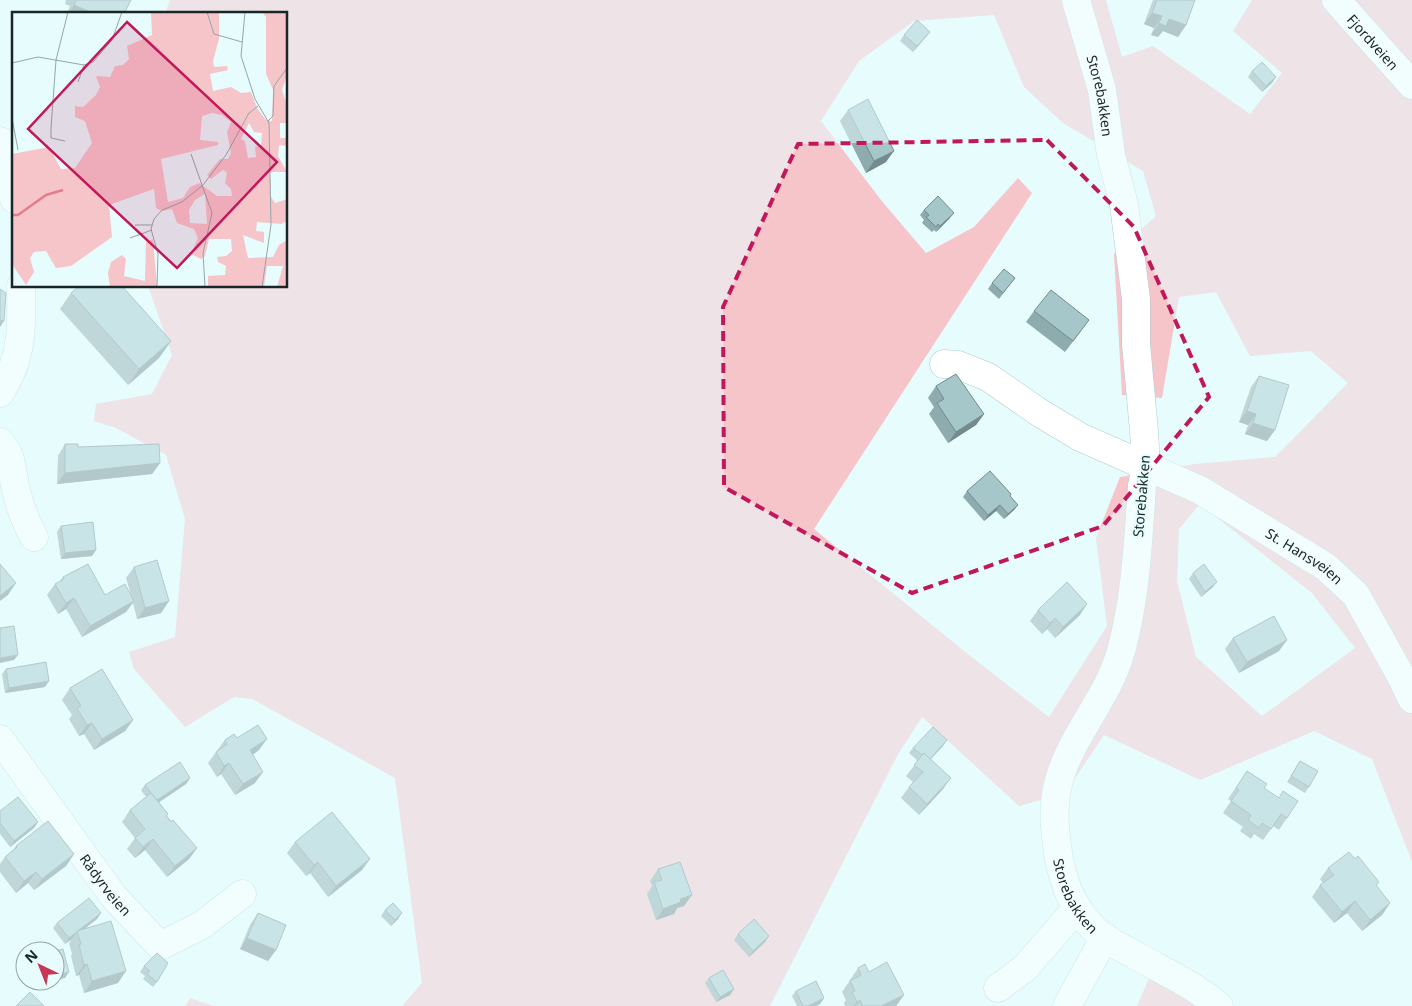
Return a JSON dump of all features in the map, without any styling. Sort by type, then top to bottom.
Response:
[{"type":"street","name":"Storebakken","points":[[1076,0],[1102,90],[1111,155],[1124,204],[1136,299],[1136,344],[1146,465],[1142,486],[1129,618],[1115,669],[1069,755],[1058,783],[1054,820],[1057,849],[1062,872],[1076,909],[1095,930],[1219,1006]]},
{"type":"street","name":"Fjordveien","points":[[1336,0],[1412,85]]},
{"type":"street","points":[[0,141],[12,191]]},
{"type":"street","points":[[0,393],[14,366],[20,345],[21,288]]},
{"type":"street","name":"St. Hansveien","points":[[944,364],[958,365],[988,377],[1040,413],[1080,437],[1200,490],[1326,567],[1356,595],[1412,699]]},
{"type":"street","points":[[0,442],[11,462],[15,486],[24,517],[34,537]]},
{"type":"street","name":"Rådyrveien","points":[[0,739],[114,897],[160,946],[202,926],[242,894]]},
{"type":"street","points":[[998,988],[1025,968],[1076,909]]},
{"type":"street","name":"Storebakken","points":[[1067,1006],[1105,937]]},
{"type":"highlighted area","points":[[1047,140],[1134,227],[1209,397],[1103,526],[912,593],[724,487],[723,307],[798,144]]},
{"type":"shaded area","points":[[170,0],[1106,0],[1122,57],[1153,46],[1250,114],[1282,73],[1233,31],[1252,0],[1412,0],[1412,862],[1372,759],[1314,731],[1200,780],[1104,735],[1065,793],[1019,806],[922,717],[897,756],[770,1006],[402,1006],[422,983],[395,778],[252,699],[234,697],[185,727],[134,669],[129,652],[175,637],[185,519],[166,455],[116,428],[94,421],[96,404],[152,394],[172,355],[149,288],[288,288],[288,12],[166,12]],"holes":[[[994,15],[1024,87],[1063,123],[1143,171],[1156,216],[1114,254],[1122,395],[1162,398],[1179,297],[1216,292],[1250,356],[1311,351],[1348,383],[1275,457],[1195,464],[1120,477],[1096,538],[1107,626],[1049,717],[964,651],[814,529],[1032,193],[1018,178],[974,227],[926,253],[881,200],[821,121],[859,61],[914,21]],[[1200,504],[1312,593],[1355,648],[1262,716],[1196,657],[1177,581],[1179,529]]]},
{"type":"shaded area","points":[[1150,976],[1197,1006],[1137,1006]]},
{"type":"shaded area","points":[[190,998],[214,1006],[185,1006]]},
{"type":"building","points":[[76,0],[131,0],[125,12],[90,12],[74,5]]},
{"type":"building","points":[[1157,0],[1195,0],[1186,25],[1169,19],[1166,26],[1159,23],[1162,16],[1152,13]]},
{"type":"building","points":[[917,20],[930,32],[917,46],[904,35]]},
{"type":"building","points":[[1262,62],[1276,77],[1266,86],[1252,71]]},
{"type":"building","points":[[868,99],[894,151],[874,161],[848,110]]},
{"type":"building","points":[[938,196],[954,213],[940,226],[938,224],[936,227],[926,217],[929,215],[924,210]]},
{"type":"building","points":[[1004,269],[1015,278],[1003,293],[992,283]]},
{"type":"building","points":[[77,288],[124,288],[171,341],[139,369],[71,293]]},
{"type":"building","points":[[0,289],[6,293],[4,321],[0,320]]},
{"type":"building","points":[[1051,290],[1089,320],[1073,341],[1034,311]]},
{"type":"building","points":[[956,374],[984,414],[956,432],[937,403],[944,399],[936,386]]},
{"type":"building","points":[[1259,376],[1289,385],[1275,430],[1253,423],[1256,414],[1247,411]]},
{"type":"building","points":[[65,444],[78,444],[78,447],[159,444],[160,463],[65,473]]},
{"type":"building","points":[[990,471],[1011,494],[1010,496],[1018,505],[1008,514],[1000,505],[988,515],[967,491]]},
{"type":"building","points":[[93,522],[96,550],[65,553],[61,526]]},
{"type":"building","points":[[157,560],[169,601],[145,608],[134,567]]},
{"type":"building","points":[[0,564],[16,583],[0,596]]},
{"type":"building","points":[[88,564],[105,595],[125,584],[134,601],[90,626],[74,598],[66,603],[55,584],[64,579],[63,577]]},
{"type":"building","points":[[1204,564],[1217,582],[1205,592],[1193,573]]},
{"type":"building","points":[[1067,582],[1087,604],[1063,627],[1055,618],[1050,623],[1038,610]]},
{"type":"building","points":[[1274,616],[1287,640],[1247,662],[1233,638]]},
{"type":"building","points":[[14,626],[18,655],[0,658],[0,628]]},
{"type":"building","points":[[46,662],[49,681],[9,688],[6,669]]},
{"type":"building","points":[[102,669],[133,720],[102,739],[92,723],[87,725],[77,708],[81,706],[70,688]]},
{"type":"building","points":[[258,725],[267,739],[250,750],[263,772],[243,784],[229,763],[224,766],[216,752],[227,744],[225,740],[234,734],[237,738]]},
{"type":"building","points":[[933,727],[947,740],[930,759],[924,753],[922,755],[913,748]]},
{"type":"building","points":[[924,753],[951,778],[927,804],[909,787],[923,772],[914,765]]},
{"type":"building","points":[[1300,761],[1318,771],[1309,787],[1291,776]]},
{"type":"building","points":[[180,762],[190,778],[157,800],[145,785]]},
{"type":"building","points":[[1247,771],[1267,784],[1264,788],[1279,798],[1283,791],[1298,801],[1287,818],[1281,814],[1271,829],[1262,823],[1259,828],[1248,820],[1251,815],[1231,801],[1239,790],[1236,788]]},
{"type":"building","points":[[151,793],[168,814],[166,816],[171,822],[173,820],[197,848],[175,866],[153,839],[143,847],[135,838],[145,829],[130,810]]},
{"type":"building","points":[[18,797],[38,822],[14,841],[0,823],[0,811]]},
{"type":"building","points":[[332,812],[370,859],[336,886],[318,862],[314,865],[295,842]]},
{"type":"building","points":[[48,821],[74,854],[42,879],[36,872],[24,881],[5,857]]},
{"type":"building","points":[[1349,852],[1355,859],[1358,856],[1379,882],[1376,885],[1390,903],[1370,920],[1355,901],[1342,912],[1320,885],[1334,875],[1328,868]]},
{"type":"building","points":[[680,862],[692,895],[680,899],[681,902],[663,909],[654,882],[662,880],[658,869]]},
{"type":"building","points":[[89,898],[101,913],[69,938],[57,923]]},
{"type":"building","points":[[393,903],[402,913],[395,920],[385,910]]},
{"type":"building","points":[[258,913],[286,925],[276,950],[247,938]]},
{"type":"building","points":[[754,919],[769,936],[753,951],[738,934]]},
{"type":"building","points":[[111,921],[126,971],[92,981],[87,964],[84,965],[77,931]]},
{"type":"building","points":[[157,953],[168,963],[157,982],[147,974],[150,971],[144,966]]},
{"type":"building","points":[[65,957],[69,972],[65,973]]},
{"type":"building","points":[[887,962],[904,995],[881,1006],[863,1006],[860,1000],[857,1002],[852,992],[855,991],[850,981],[861,975],[858,968],[865,964],[869,972]]},
{"type":"building","points":[[723,970],[734,989],[720,997],[709,978]]},
{"type":"building","points":[[816,981],[824,998],[808,1006],[803,1006],[796,991]]},
{"type":"building","points":[[30,992],[44,1006],[16,1006]]}]
